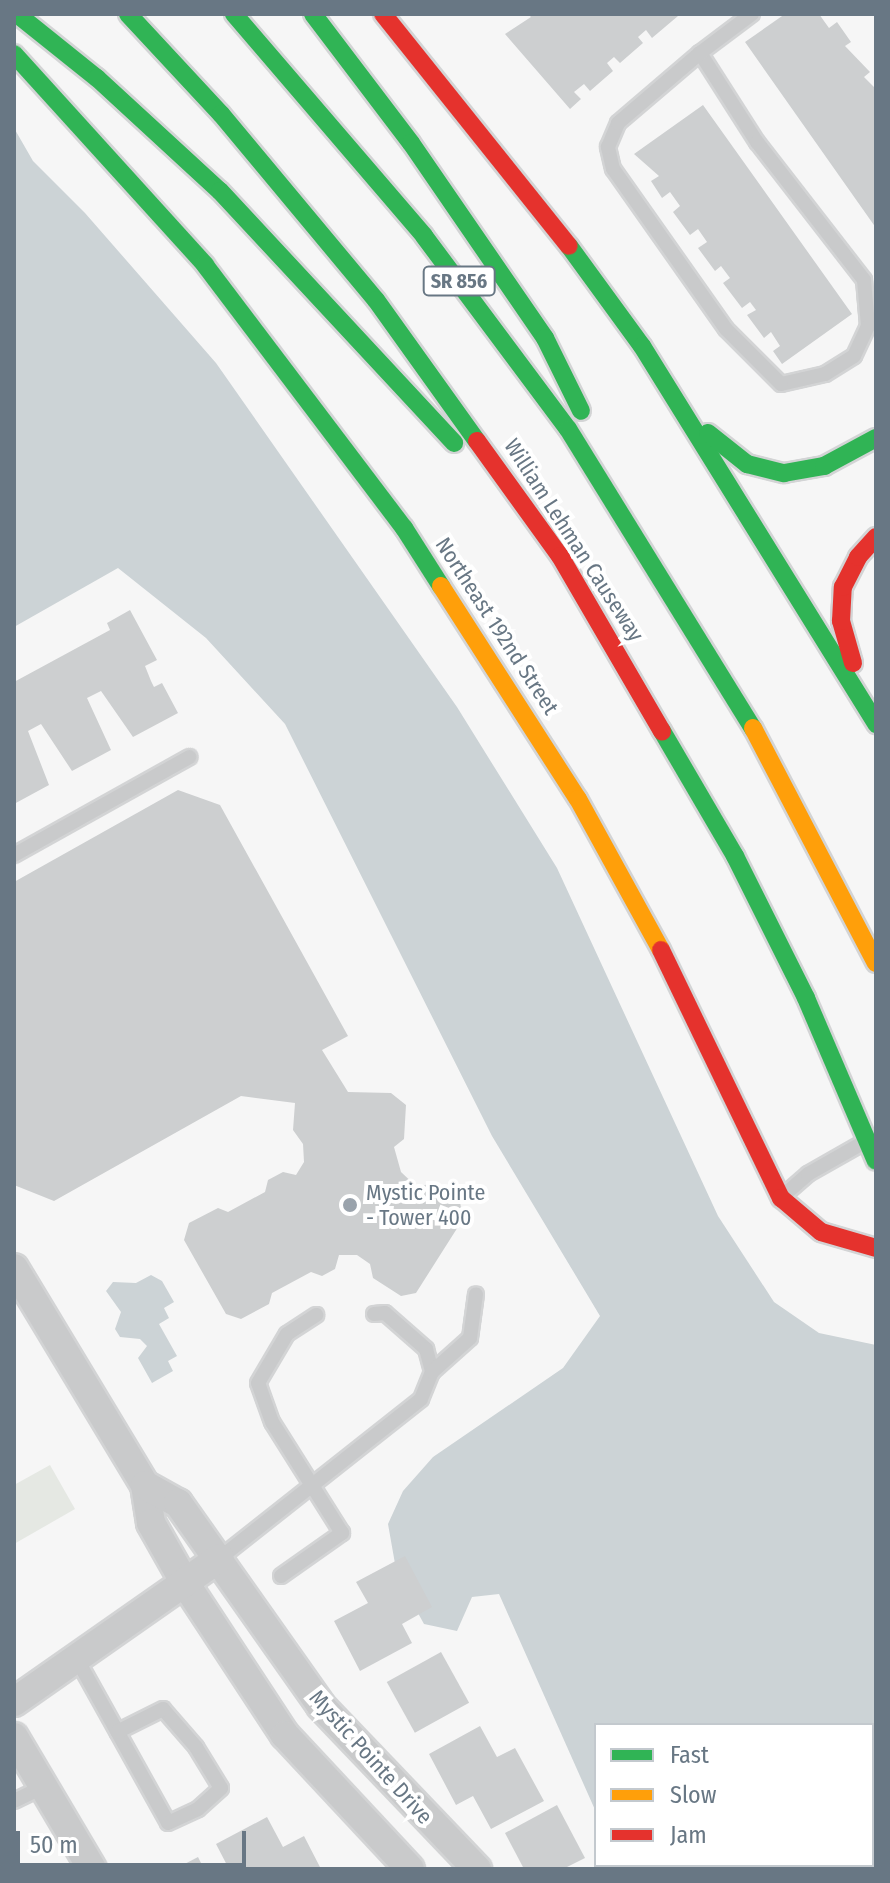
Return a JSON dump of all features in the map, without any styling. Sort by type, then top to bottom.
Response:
[{"type":"main road","points":[[17,14],[97,78],[220,191],[560,556]]},
{"type":"main road","name":"William Lehman Causeway","points":[[128,14],[221,114],[376,300],[560,556],[709,808],[830,1050],[876,1161]]},
{"type":"main road","name":"SR 856","points":[[234,14],[320,110],[473,300],[568,429],[658,567],[766,750],[876,963]]},
{"type":"main road","points":[[313,14],[411,143],[545,338],[658,567]]},
{"type":"main road","points":[[383,14],[520,179],[673,391],[874,720]]},
{"type":"main road","name":"Northeast 192nd Street","points":[[14,54],[205,265],[404,528],[578,799],[662,952],[781,1198],[821,1232],[876,1248]]},
{"type":"main road","points":[[673,391],[710,434],[760,469],[810,470],[876,438]]},
{"type":"main road","points":[[874,720],[843,634],[840,603],[849,573],[876,537]]},
{"type":"street","name":"Mystic Pointe Drive","points":[[14,1268],[145,1485],[151,1523],[185,1583],[285,1735],[410,1869]]},
{"type":"street","name":"Mystic Pointe Drive","points":[[145,1485],[178,1503],[220,1558],[321,1706],[477,1869]]},
{"type":"street","points":[[14,1702],[78,1661],[220,1558]]},
{"type":"street","points":[[14,1737],[92,1869]]},
{"type":"lane","points":[[700,53],[757,142],[864,280],[868,326],[854,356],[825,374],[781,384],[726,329],[613,169],[608,147],[618,123],[700,53],[752,14]]},
{"type":"lane","points":[[14,855],[189,757]]},
{"type":"lane","points":[[781,1198],[808,1174],[859,1145]]},
{"type":"lane","points":[[220,1558],[421,1399],[432,1372],[470,1338],[476,1294]]},
{"type":"lane","points":[[374,1314],[385,1313],[426,1349],[432,1372]]},
{"type":"lane","points":[[281,1576],[342,1533],[272,1422],[258,1383],[287,1334],[316,1315]]},
{"type":"lane","points":[[78,1661],[117,1732],[168,1823],[198,1809],[221,1788],[196,1747],[163,1709],[117,1732]]},
{"type":"lane","points":[[14,1801],[43,1787]]},
{"type":"shaded area","points":[[14,128],[33,161],[85,213],[216,363],[457,707],[557,868],[718,1216],[774,1302],[819,1333],[876,1345],[876,1783],[874,1723],[594,1723],[594,1808],[499,1594],[472,1597],[457,1631],[424,1624],[397,1575],[388,1524],[403,1491],[433,1457],[563,1368],[600,1316],[492,1136],[285,724],[206,638],[118,568],[14,627]]},
{"type":"shaded area","points":[[151,1275],[162,1281],[174,1302],[164,1308],[169,1318],[159,1324],[177,1356],[168,1361],[173,1371],[152,1383],[138,1358],[147,1346],[140,1339],[120,1337],[115,1329],[121,1312],[106,1291],[113,1282],[136,1283]]},
{"type":"shaded area","points":[[50,1465],[75,1509],[14,1544],[14,1485]]},
{"type":"building","points":[[528,14],[678,16],[652,38],[646,30],[638,37],[643,43],[620,63],[614,57],[607,63],[613,71],[590,91],[584,84],[574,92],[581,99],[570,109],[505,34],[531,17]]},
{"type":"building","points":[[785,14],[819,14],[829,28],[837,22],[851,42],[845,46],[870,72],[864,77],[876,89],[876,228],[745,42]]},
{"type":"building","points":[[703,105],[852,314],[782,364],[773,351],[780,346],[771,332],[764,338],[747,315],[756,310],[750,302],[742,308],[723,283],[730,278],[721,266],[715,271],[698,248],[707,242],[698,229],[690,235],[673,212],[680,206],[670,192],[662,198],[651,181],[659,176],[634,154]]},
{"type":"building","points":[[130,610],[157,660],[145,666],[151,681],[154,687],[162,683],[178,713],[133,737],[101,691],[87,698],[111,750],[72,771],[41,724],[28,731],[49,785],[14,804],[14,682],[110,630],[107,623]]},
{"type":"building","points":[[178,790],[220,805],[348,1036],[322,1050],[348,1092],[391,1093],[406,1105],[404,1139],[394,1147],[401,1172],[418,1188],[430,1183],[460,1202],[463,1219],[416,1293],[401,1296],[373,1278],[370,1264],[357,1255],[339,1255],[335,1269],[322,1276],[311,1272],[272,1293],[269,1304],[241,1319],[226,1314],[184,1240],[189,1223],[218,1208],[228,1212],[265,1192],[268,1180],[283,1172],[296,1175],[304,1162],[303,1144],[293,1130],[295,1103],[241,1096],[54,1201],[14,1185],[14,882]]},
{"type":"building","points":[[405,1556],[432,1607],[402,1624],[412,1643],[360,1671],[334,1621],[368,1603],[356,1582]]},
{"type":"building","points":[[441,1652],[469,1703],[415,1733],[387,1682]]},
{"type":"building","points":[[480,1726],[497,1757],[515,1748],[544,1801],[491,1829],[473,1796],[456,1805],[429,1754]]},
{"type":"building","points":[[557,1805],[585,1858],[563,1869],[524,1869],[505,1833]]},
{"type":"building","points":[[267,1817],[283,1847],[304,1836],[321,1869],[229,1869],[216,1844]]},
{"type":"building","points":[[198,1857],[204,1869],[175,1869]]},
{"type":"traffic: fast","points":[[17,14],[97,78],[220,191],[454,443]]},
{"type":"traffic: fast","points":[[128,14],[221,114],[376,300],[477,441]]},
{"type":"traffic: fast","points":[[234,14],[424,236],[568,429],[753,728]]},
{"type":"traffic: fast","points":[[313,14],[411,143],[545,338],[581,411]]},
{"type":"traffic: fast","points":[[14,54],[205,265],[404,528],[441,586]]},
{"type":"traffic: fast","points":[[569,246],[642,346],[876,724]]},
{"type":"traffic: fast","points":[[708,433],[747,464],[784,473],[824,466],[876,438]]},
{"type":"traffic: fast","points":[[662,731],[735,856],[806,998],[876,1161]]},
{"type":"traffic: slow","points":[[441,586],[578,799],[661,950]]},
{"type":"traffic: slow","points":[[753,728],[876,963]]},
{"type":"traffic: jam","points":[[383,14],[569,246]]},
{"type":"traffic: jam","points":[[477,441],[560,556],[662,731]]},
{"type":"traffic: jam","points":[[853,663],[841,621],[843,587],[858,557],[876,537]]},
{"type":"traffic: jam","points":[[661,950],[781,1198],[821,1232],[876,1248]]},
{"type":"place","name":"Mystic Pointe - Tower 400","points":[[350,1205]]}]
